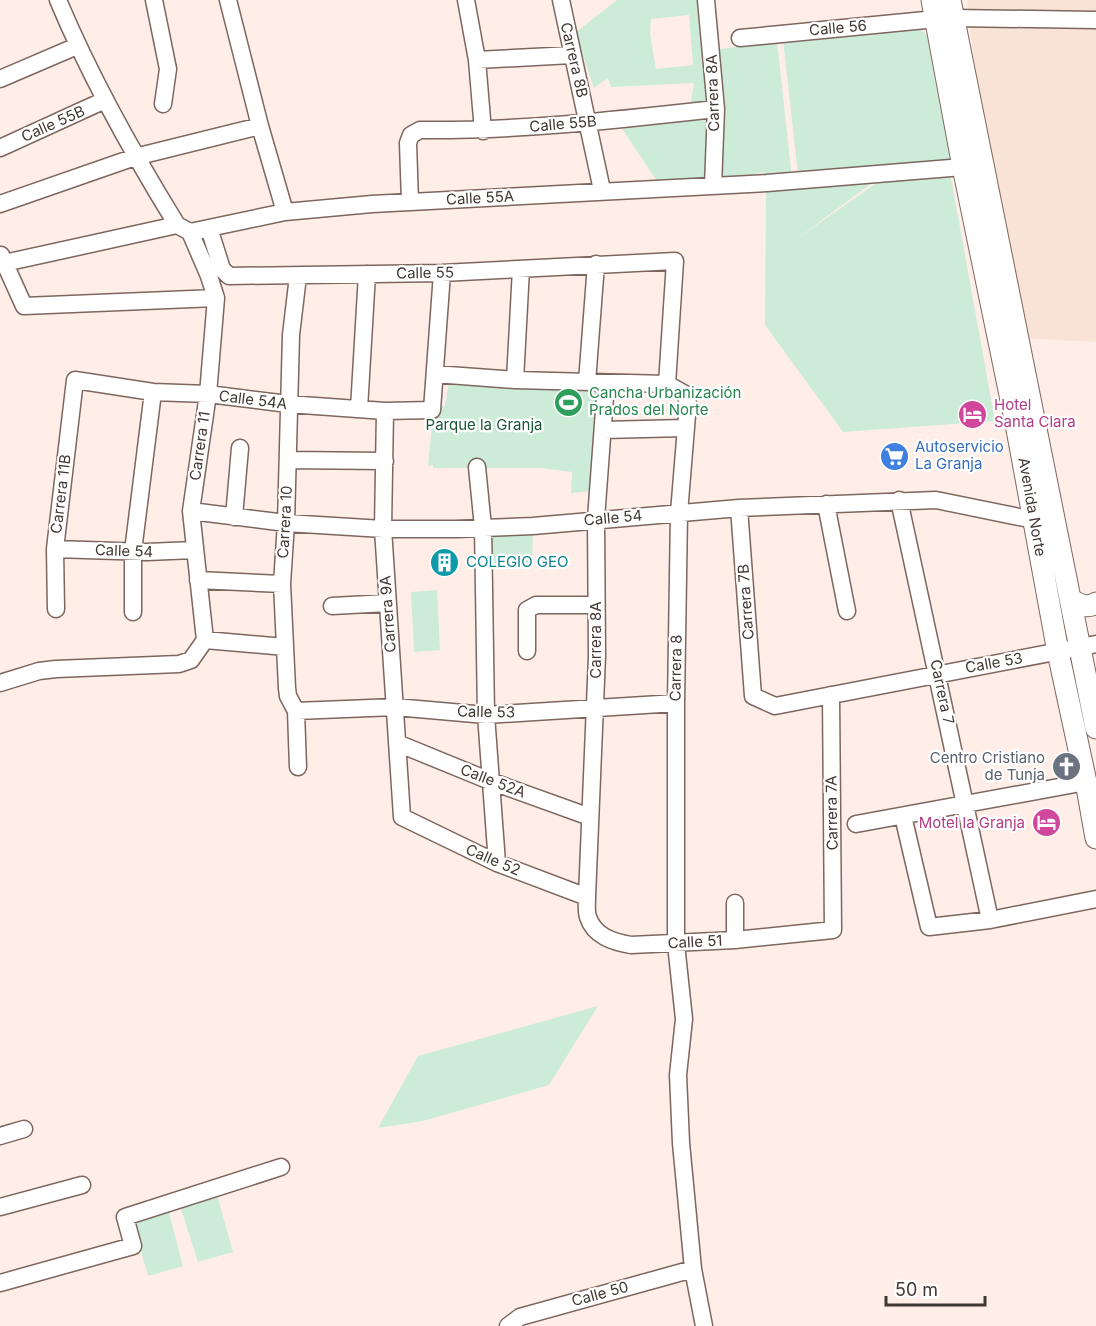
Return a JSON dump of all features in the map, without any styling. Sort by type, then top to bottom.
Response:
[{"type":"main road","name":"Avenida Norte","points":[[943,9],[963,167],[1096,838]]},
{"type":"main road","name":"Avenida Norte","points":[[943,9],[1070,598],[1088,645],[1096,728]]},
{"type":"main road","points":[[1070,598],[1080,605],[1092,606],[1096,603]]},
{"type":"street","name":"Carrera 11","points":[[58,0],[77,46],[135,157],[183,228],[209,276],[216,298],[208,394],[191,511],[205,640]]},
{"type":"street","points":[[154,0],[168,69],[163,104]]},
{"type":"street","points":[[228,0],[260,126],[285,212]]},
{"type":"street","points":[[466,0],[477,60],[483,130]]},
{"type":"street","name":"Carrera 8B","points":[[561,0],[602,190]]},
{"type":"street","name":"Carrera 8A","points":[[706,0],[716,109],[714,186]]},
{"type":"street","name":"Calle 56","points":[[740,38],[943,9],[1096,20]]},
{"type":"street","points":[[0,79],[77,46]]},
{"type":"street","points":[[477,60],[573,56]]},
{"type":"street","name":"Calle 55B","points":[[0,148],[105,100]]},
{"type":"street","name":"Calle 55B","points":[[411,202],[408,143],[411,135],[420,130],[483,130],[588,123],[716,109]]},
{"type":"street","points":[[0,204],[135,157],[260,126]]},
{"type":"street","name":"Calle 55A","points":[[2,260],[183,228],[209,228],[285,212],[602,190],[714,186],[963,167]]},
{"type":"street","name":"Calle 55","points":[[209,228],[222,269],[229,276],[442,273],[675,261],[667,384]]},
{"type":"street","points":[[2,260],[24,306],[216,298]]},
{"type":"street","points":[[587,382],[597,264]]},
{"type":"street","points":[[515,380],[521,269]]},
{"type":"street","points":[[442,273],[435,374],[515,380],[667,384]]},
{"type":"street","points":[[359,409],[367,274]]},
{"type":"street","name":"Carrera 10","points":[[298,276],[291,335],[282,584],[288,696],[296,711],[298,767]]},
{"type":"street","name":"Calle 54A","points":[[75,380],[153,392],[208,394],[288,404],[385,411],[432,410],[435,374]]},
{"type":"street","name":"Carrera 11B","points":[[56,609],[55,549],[75,380]]},
{"type":"street","name":"Carrera 8A","points":[[587,897],[597,656],[596,519],[606,383]]},
{"type":"street","name":"Carrera 8","points":[[667,384],[685,394],[688,403],[679,513],[676,703],[676,944],[684,1019],[678,1075],[681,1143],[693,1269],[704,1326]]},
{"type":"street","points":[[133,612],[133,551],[153,392]]},
{"type":"street","name":"Carrera 9A","points":[[385,411],[383,529],[402,817]]},
{"type":"street","points":[[603,430],[685,428]]},
{"type":"street","points":[[234,517],[240,448]]},
{"type":"street","points":[[288,460],[385,461]]},
{"type":"street","points":[[477,467],[483,527],[486,715],[497,863]]},
{"type":"street","name":"Carrera 7","points":[[899,500],[990,920]]},
{"type":"street","name":"Calle 54","points":[[191,511],[286,523],[383,529],[456,529],[533,526],[739,508],[936,500],[1034,520]]},
{"type":"street","points":[[826,504],[847,611]]},
{"type":"street","name":"Carrera 7B","points":[[739,508],[753,696]]},
{"type":"street","name":"Calle 54","points":[[55,549],[194,550]]},
{"type":"street","points":[[198,580],[282,584]]},
{"type":"street","points":[[332,606],[388,603]]},
{"type":"street","points":[[527,651],[527,610],[536,605],[595,605]]},
{"type":"street","points":[[0,683],[56,669],[170,665],[191,660],[205,640],[285,647]]},
{"type":"street","name":"Calle 53","points":[[753,696],[775,706],[1088,645]]},
{"type":"street","name":"Carrera 7A","points":[[831,695],[833,930]]},
{"type":"street","name":"Calle 53","points":[[296,711],[395,706],[486,715],[676,703]]},
{"type":"street","name":"Calle 52A","points":[[397,742],[490,781],[591,817]]},
{"type":"street","points":[[856,824],[1086,782]]},
{"type":"street","points":[[903,816],[929,927],[990,920],[1096,899]]},
{"type":"street","name":"Calle 52","points":[[402,817],[497,863],[587,897]]},
{"type":"street","name":"Calle 51","points":[[587,897],[587,916],[597,932],[615,943],[676,944],[833,930]]},
{"type":"street","points":[[735,903],[735,940]]},
{"type":"street","points":[[0,1136],[24,1129]]},
{"type":"street","points":[[0,1283],[133,1246],[125,1217],[281,1167]]},
{"type":"street","points":[[0,1207],[82,1185]]},
{"type":"street","name":"Calle 50","points":[[508,1325],[520,1317],[693,1269]]},
{"type":"shaded area","points":[[967,0],[1096,0],[1096,342],[1021,338],[980,120]]},
{"type":"green space","points":[[617,0],[705,0],[716,50],[777,40],[792,179],[765,181],[763,172],[724,184],[661,187],[615,118],[690,107],[694,83],[611,87],[608,78],[594,88],[575,33]],"holes":[[[689,15],[693,65],[656,69],[650,33],[651,19]]]},
{"type":"green space","points":[[917,21],[930,41],[955,163],[798,175],[783,40]]},
{"type":"green space","points":[[950,172],[995,421],[843,432],[765,325],[766,185],[876,180],[795,240],[885,177]]},
{"type":"green space","name":"Parque la Granja","points":[[449,382],[600,389],[595,491],[571,493],[572,472],[540,468],[433,468],[433,465],[428,466],[434,405],[445,406]]},
{"type":"green space","points":[[533,526],[532,564],[475,565],[483,527]]},
{"type":"green space","points":[[437,590],[440,650],[414,652],[411,592]]},
{"type":"green space","points":[[598,1006],[549,1085],[423,1121],[378,1128],[418,1056]]},
{"type":"green space","points":[[217,1195],[233,1252],[198,1262],[180,1206]]},
{"type":"green space","points":[[168,1209],[183,1266],[148,1276],[132,1220]]},
{"type":"place","name":"Cancha Urbanización Prados del Norte","points":[[568,402]]},
{"type":"place","name":"Hotel Santa Clara","points":[[973,414]]},
{"type":"place","name":"Autoservicio La Granja","points":[[894,456]]},
{"type":"place","name":"COLEGIO GEO","points":[[445,562]]},
{"type":"place","name":"Centro Cristiano de Tunja","points":[[1066,767]]},
{"type":"place","name":"Motel la Granja","points":[[1046,823]]}]
